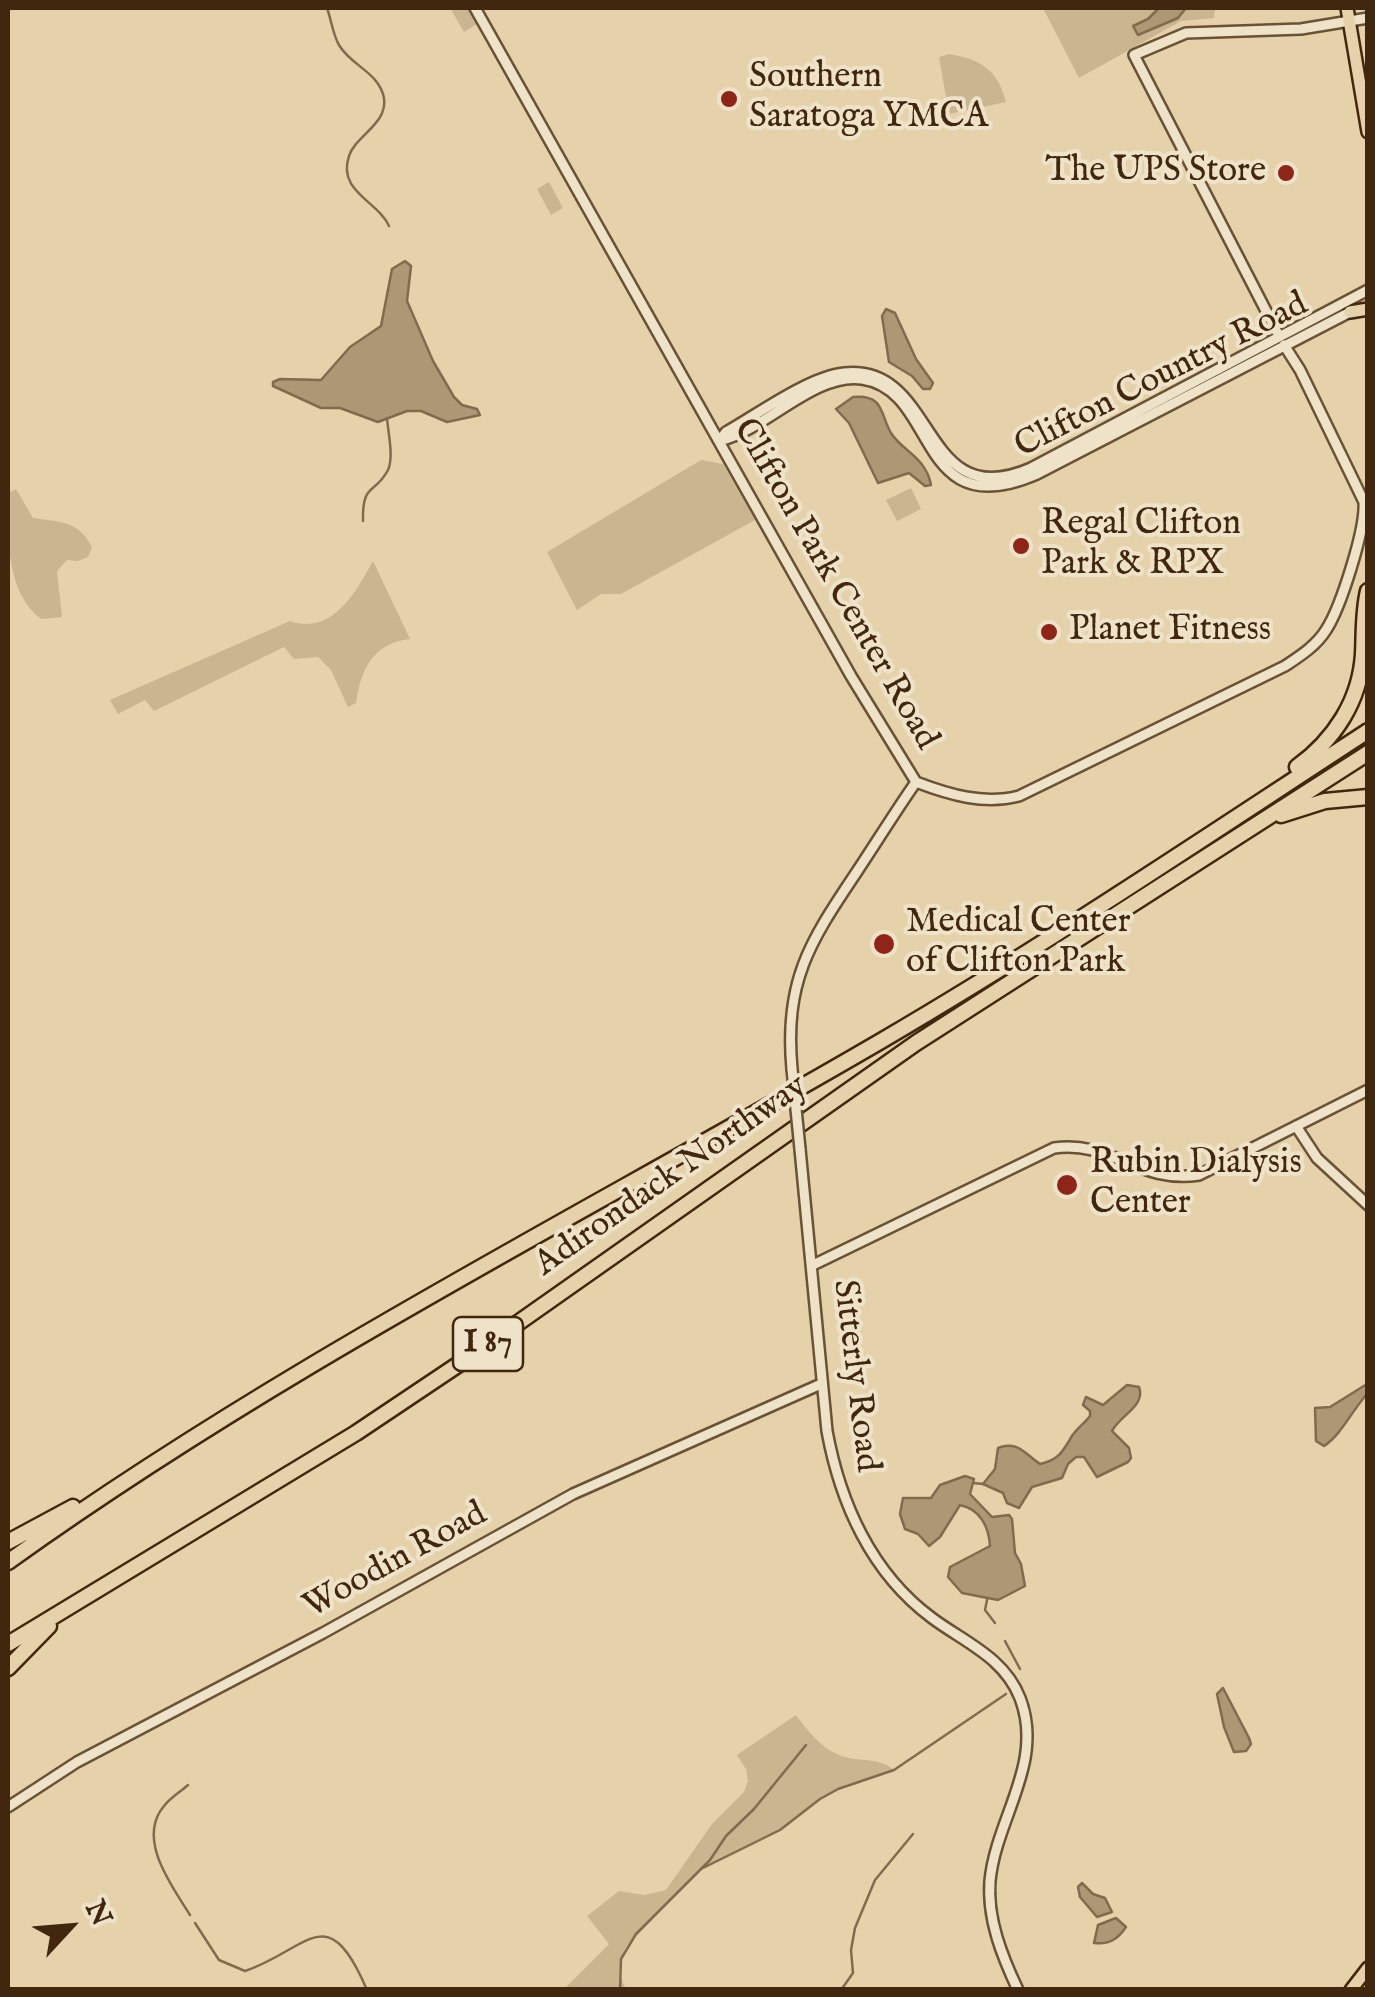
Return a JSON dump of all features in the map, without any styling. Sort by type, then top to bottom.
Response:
[{"type":"highway","points":[[1255,804],[1308,760],[1344,718],[1361,671],[1368,591]]},
{"type":"highway","name":"Adirondack Northway","points":[[8,1562],[130,1475],[407,1308],[884,1040],[1368,731]]},
{"type":"highway","name":"Adirondack Northway","points":[[8,1644],[356,1434],[902,1052],[1368,753]]},
{"type":"highway","points":[[1253,825],[1306,805],[1368,798]]},
{"type":"highway","points":[[8,1542],[130,1475]]},
{"type":"highway","points":[[8,1668],[74,1603]]},
{"type":"main road","points":[[1348,8],[1367,125]]},
{"type":"main road","points":[[1350,312],[1368,306]]},
{"type":"main road","points":[[1352,1990],[1368,1968]]},
{"type":"street","name":"Clifton Park Center Road","points":[[476,8],[851,676],[916,782],[971,798],[1004,800],[1285,666],[1326,630],[1363,526],[1365,509],[1350,468],[1134,56],[1186,33],[1302,29],[1350,22]]},
{"type":"street","points":[[1350,22],[1368,18]]},
{"type":"street","name":"Clifton Country Road","points":[[719,441],[834,382],[865,379],[896,395],[934,457],[946,468],[972,483],[1003,485],[1037,474],[1368,290]]},
{"type":"street","name":"Clifton Country Road","points":[[1302,330],[1350,312]]},
{"type":"street","points":[[1300,370],[1296,349],[1302,330]]},
{"type":"street","name":"Sitterly Road","points":[[916,782],[837,899],[803,961],[792,998],[792,1068],[821,1384],[835,1475],[844,1500],[878,1561],[911,1601],[992,1659],[1020,1698],[1026,1719],[1027,1758],[997,1846],[990,1892],[998,1944],[1018,1990]]},
{"type":"street","points":[[812,1265],[1054,1148],[1093,1149],[1155,1174],[1180,1178],[1216,1168],[1368,1090]]},
{"type":"street","points":[[1296,1126],[1317,1158],[1368,1204]]},
{"type":"street","name":"Woodin Road","points":[[8,1807],[76,1762],[323,1633],[572,1494],[821,1384]]},
{"type":"shaded area","points":[[450,8],[472,8],[480,22],[464,32]]},
{"type":"shaded area","points":[[1043,8],[1215,8],[1214,18],[1181,21],[1079,78]]},
{"type":"shaded area","points":[[1159,8],[1186,8],[1178,18],[1138,35],[1133,26]]},
{"type":"shaded area","points":[[949,54],[986,68],[998,82],[1006,102],[949,114],[939,57]]},
{"type":"shaded area","points":[[549,182],[563,208],[551,215],[537,189]]},
{"type":"shaded area","points":[[405,261],[411,266],[407,301],[433,361],[454,397],[462,405],[477,409],[480,415],[447,422],[421,411],[407,411],[378,422],[340,408],[321,408],[273,386],[280,379],[321,380],[350,347],[381,326],[392,269]]},
{"type":"shaded area","points":[[886,309],[895,313],[916,359],[933,383],[930,389],[923,389],[912,376],[889,362],[882,316]]},
{"type":"shaded area","points":[[853,397],[876,402],[891,433],[919,461],[931,485],[925,486],[909,473],[878,483],[849,423],[836,409]]},
{"type":"shaded area","points":[[701,460],[723,464],[755,520],[621,594],[601,594],[577,610],[547,552]]},
{"type":"shaded area","points":[[911,488],[921,509],[897,521],[886,500]]},
{"type":"shaded area","points":[[16,489],[33,518],[75,527],[92,547],[88,557],[67,560],[57,571],[62,617],[41,619],[29,608],[15,578],[9,544],[8,493]]},
{"type":"shaded area","points":[[373,561],[410,639],[387,646],[371,660],[361,679],[356,703],[348,707],[331,670],[318,657],[294,659],[284,647],[154,711],[145,700],[118,714],[110,700],[290,621],[305,624],[330,617],[350,598]]},
{"type":"shaded area","points":[[1367,1384],[1367,1394],[1336,1436],[1324,1446],[1316,1441],[1315,1408],[1330,1407]]},
{"type":"shaded area","points":[[1127,1385],[1139,1387],[1139,1400],[1112,1431],[1129,1448],[1128,1462],[1097,1477],[1084,1457],[1076,1457],[1062,1478],[1032,1487],[1019,1508],[1007,1503],[1003,1493],[983,1484],[995,1469],[998,1448],[1016,1447],[1040,1464],[1052,1460],[1090,1416],[1083,1405],[1086,1397],[1103,1405]]},
{"type":"shaded area","points":[[965,1476],[974,1479],[970,1494],[992,1517],[1009,1515],[1012,1519],[1015,1553],[1025,1586],[998,1600],[962,1593],[948,1577],[950,1567],[990,1546],[988,1532],[978,1515],[960,1505],[940,1537],[929,1546],[918,1534],[905,1529],[900,1514],[903,1498],[931,1498],[940,1485]]},
{"type":"shaded area","points":[[1223,1688],[1249,1738],[1251,1744],[1246,1751],[1234,1752],[1224,1727],[1217,1694]]},
{"type":"shaded area","points":[[796,1715],[832,1752],[881,1763],[894,1770],[838,1789],[780,1830],[701,1869],[626,1947],[620,1968],[626,1989],[564,1989],[609,1944],[587,1916],[619,1891],[644,1895],[666,1890],[712,1824],[744,1792],[748,1781],[746,1769],[737,1755]]},
{"type":"shaded area","points":[[1082,1883],[1093,1894],[1105,1898],[1112,1912],[1097,1917],[1080,1897],[1078,1887]]},
{"type":"shaded area","points":[[1116,1918],[1126,1927],[1123,1931],[1109,1942],[1094,1943],[1098,1925]]},
{"type":"waterway","points":[[327,8],[339,45],[377,82],[384,98],[381,115],[352,149],[347,168],[353,187],[389,226]]},
{"type":"waterway","points":[[363,521],[367,494],[390,465],[387,418]]},
{"type":"waterway","points":[[973,1483],[983,1484]]},
{"type":"waterway","points":[[987,1600],[985,1610],[995,1623]]},
{"type":"waterway","points":[[1005,1641],[1020,1669]]},
{"type":"waterway","points":[[701,1869],[780,1830],[838,1789],[894,1770],[1006,1694]]},
{"type":"waterway","points":[[620,1990],[621,1959],[636,1934],[710,1860],[726,1836],[754,1809],[806,1745]]},
{"type":"waterway","points":[[188,1785],[164,1806],[154,1833],[160,1862],[190,1915]]},
{"type":"waterway","points":[[841,1990],[853,1973],[851,1950],[855,1928],[875,1880],[913,1834]]},
{"type":"waterway","points":[[195,1923],[219,1960],[245,1971],[315,1937],[327,1937],[340,1944],[353,1961],[367,1990]]},
{"type":"place","name":"Southern Saratoga YMCA","points":[[729,99]]},
{"type":"place","name":"The UPS Store","points":[[1286,173]]},
{"type":"place","name":"Regal Clifton Park & RPX","points":[[1021,546]]},
{"type":"place","name":"Planet Fitness","points":[[1049,632]]},
{"type":"place","name":"Medical Center of Clifton Park","points":[[884,944]]},
{"type":"place","name":"Rubin Dialysis Center","points":[[1067,1185]]}]
